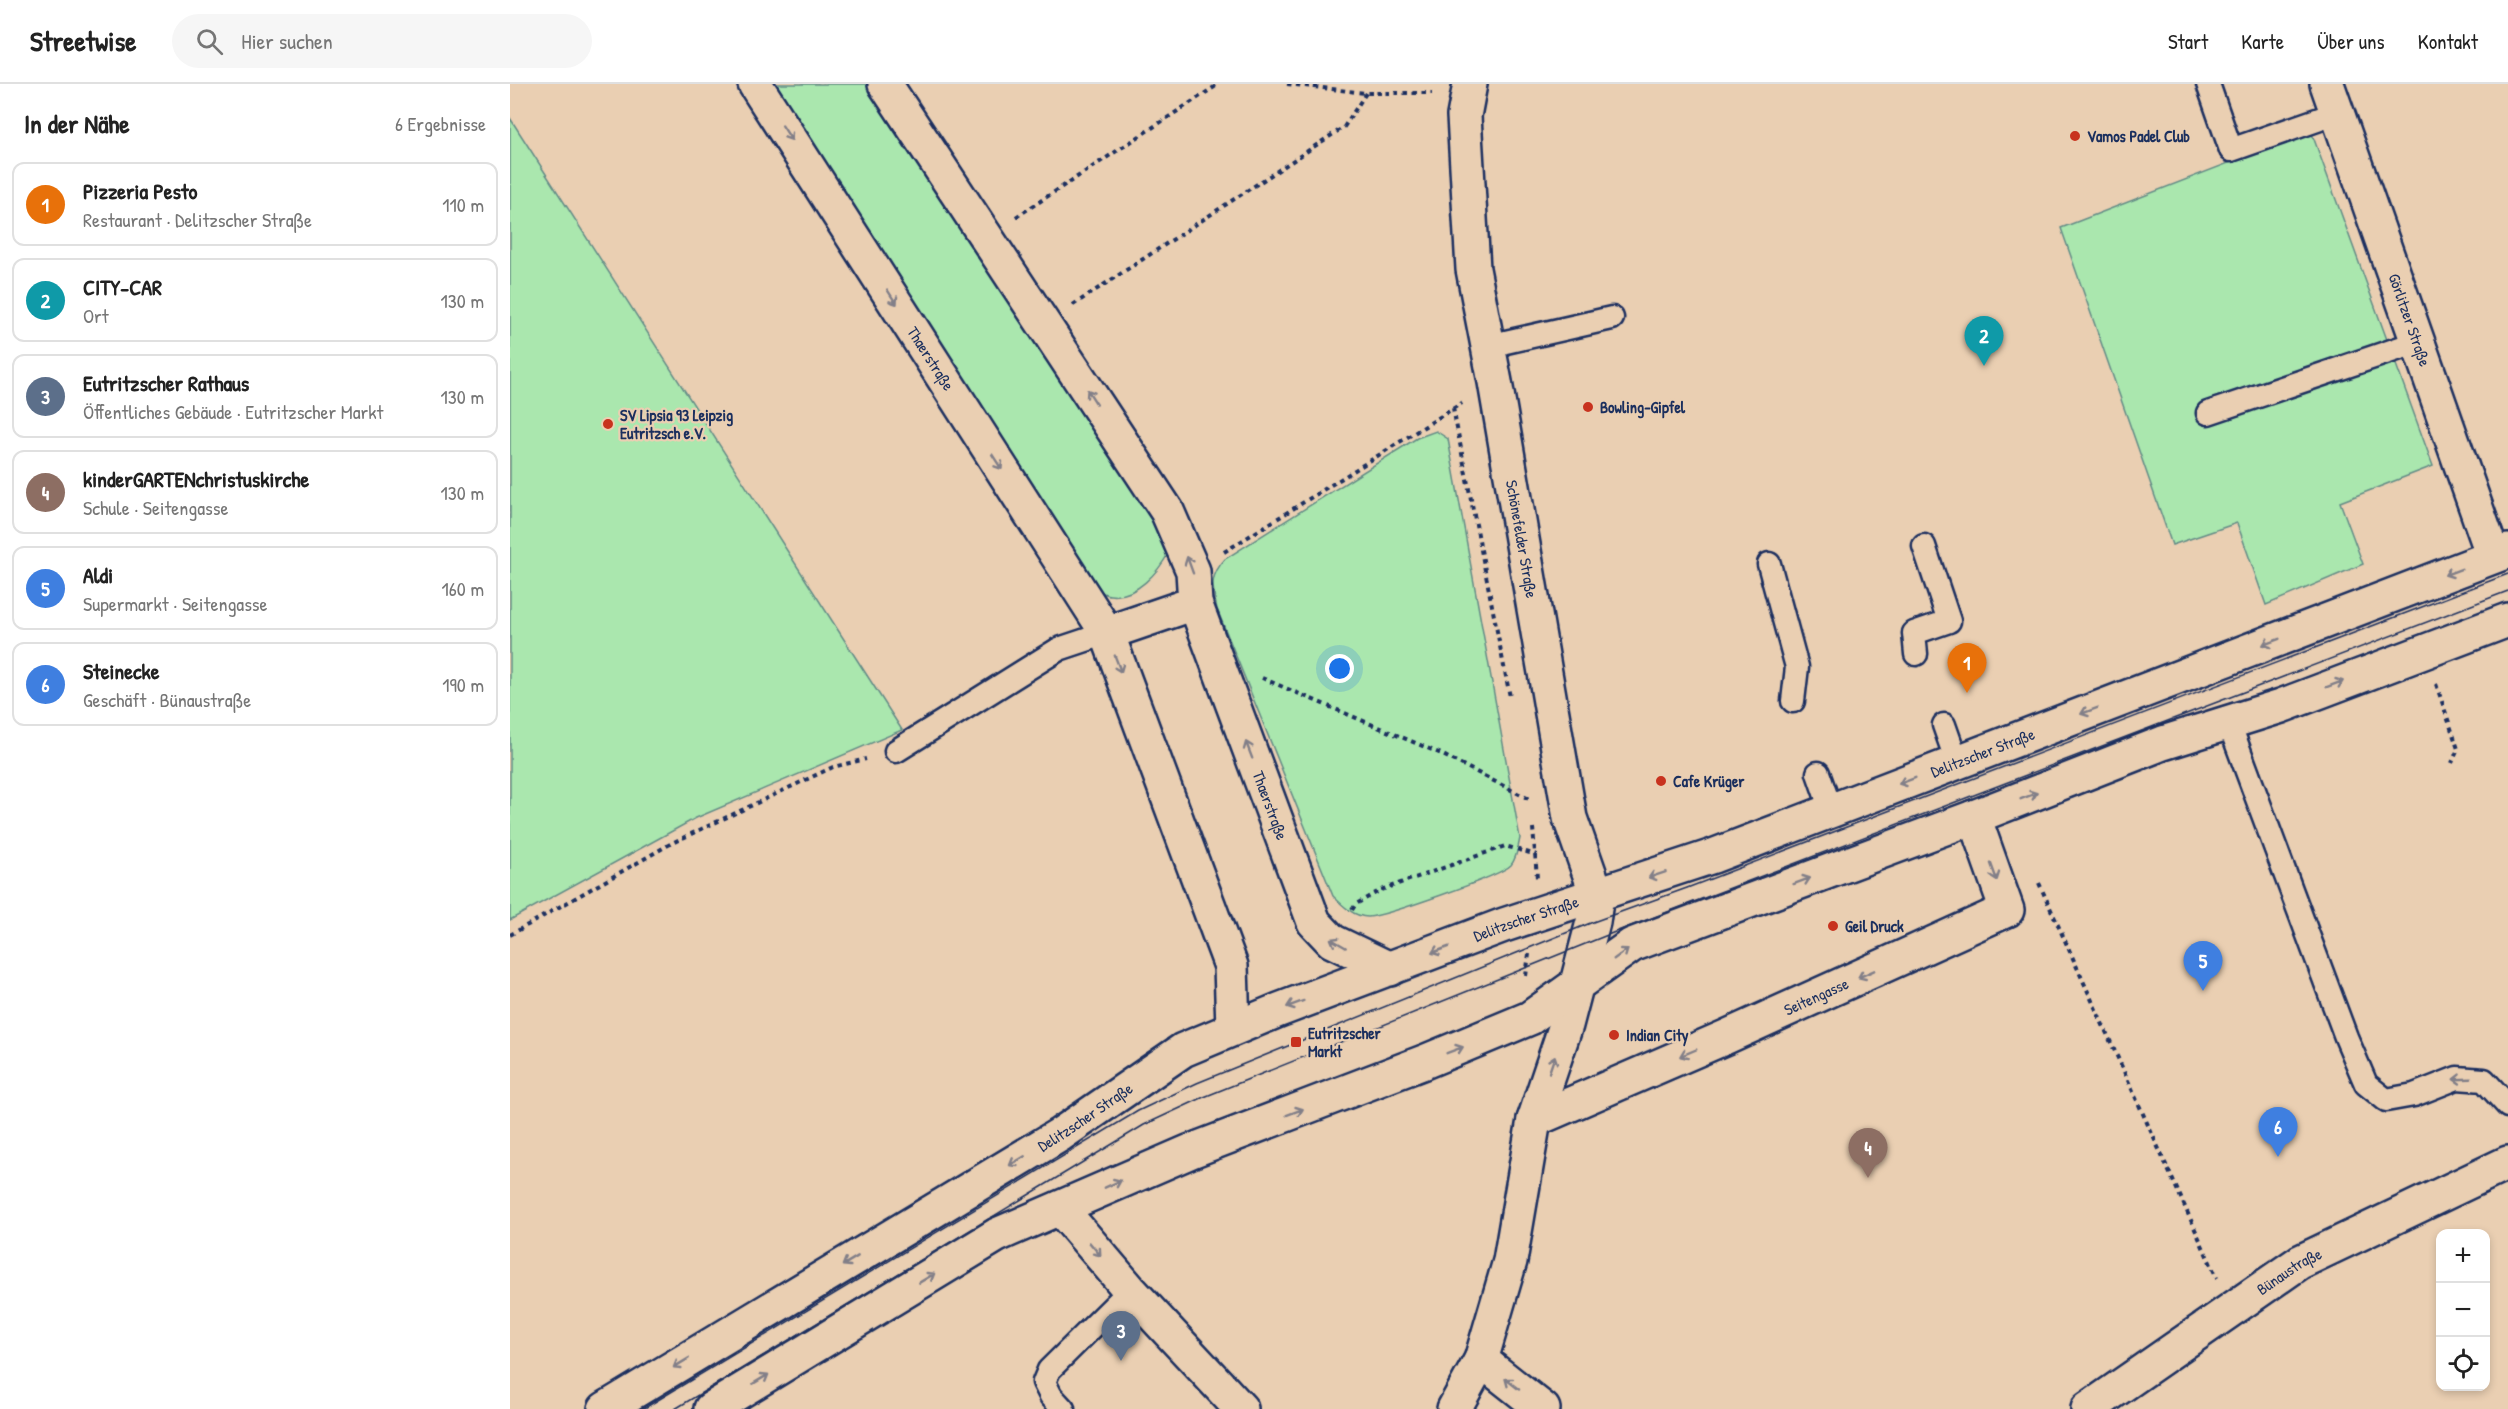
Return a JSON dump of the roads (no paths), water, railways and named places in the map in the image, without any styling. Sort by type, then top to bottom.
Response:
[{"type":"street","name":"Thaerstraße","points":[[755,84],[1107,633],[1231,966],[1233,1028]]},
{"type":"street","name":"Thaerstraße","points":[[885,84],[1167,511],[1194,587],[1214,657],[1314,922],[1332,941],[1390,969]]},
{"type":"street","name":"Schönefelder Straße","points":[[1470,89],[1464,116],[1473,269],[1495,382],[1570,818],[1597,894],[1593,922],[1574,988]]},
{"type":"street","name":"Görlitzer Straße","points":[[2332,99],[2418,342],[2501,553]]},
{"type":"street","name":"Delitzscher Straße","points":[[605,1409],[1061,1134],[1183,1050],[1233,1028],[1524,918],[1713,856],[2501,553]]},
{"type":"street","points":[[1107,633],[1194,587]]},
{"type":"street","points":[[711,1409],[997,1235],[1191,1151],[1486,1038],[1530,1018],[1632,945],[1974,817],[2163,743],[2229,723],[2508,620]]},
{"type":"street","name":"Seitengasse","points":[[1534,1120],[1726,1037],[2007,910],[1974,817]]},
{"type":"street","points":[[1454,1409],[1481,1360],[1510,1261],[1534,1120],[1566,1024],[1574,988]]},
{"type":"street","name":"Bünaustraße","points":[[2088,1409],[2300,1262],[2508,1163]]},
{"type":"street","points":[[1060,1208],[1130,1290],[1203,1356],[1241,1409]]},
{"type":"street","points":[[1481,1360],[1543,1409]]},
{"type":"lane","points":[[2208,84],[2231,150],[2332,99]]},
{"type":"lane","points":[[1488,346],[1612,318]]},
{"type":"lane","points":[[2208,413],[2418,342]]},
{"type":"lane","points":[[1916,654],[1914,633],[1949,621],[1924,546]]},
{"type":"lane","points":[[1769,564],[1797,667],[1792,701]]},
{"type":"lane","points":[[896,751],[1059,649],[1107,633]]},
{"type":"lane","points":[[2229,723],[2346,1037],[2366,1084],[2386,1100],[2414,1095],[2457,1078],[2484,1080],[2508,1107]]},
{"type":"lane","points":[[1944,725],[1957,762]]},
{"type":"lane","points":[[1818,773],[1831,810]]},
{"type":"lane","points":[[1063,1409],[1051,1396],[1044,1382],[1049,1370],[1130,1290]]},
{"type":"tram line","points":[[643,1409],[1138,1111],[1197,1083],[1593,922],[2508,574]]},
{"type":"tram line","points":[[675,1409],[1144,1125],[1204,1097],[1615,932],[2508,591]]},
{"type":"place","name":"Vamos Padel Club","points":[[2075,136]]},
{"type":"place","name":"CITY-CAR","points":[[1984,366]]},
{"type":"place","name":"Bowling-Gipfel","points":[[1588,407]]},
{"type":"place","name":"SV Lipsia 93 Leipzig Eutritzsch e.V.","points":[[608,424]]},
{"type":"place","name":"Pizzeria Pesto","points":[[1967,693]]},
{"type":"place","name":"Cafe Krüger","points":[[1661,781]]},
{"type":"place","name":"Geil Druck","points":[[1833,926]]},
{"type":"place","name":"Aldi","points":[[2203,991]]},
{"type":"place","name":"Indian City","points":[[1614,1035]]},
{"type":"place","name":"Eutritzscher Markt","points":[[1296,1042]]},
{"type":"place","name":"Steinecke","points":[[2278,1157]]},
{"type":"place","name":"kinderGARTENchristuskirche","points":[[1868,1178]]},
{"type":"place","name":"Eutritzscher Rathaus","points":[[1121,1361]]}]
